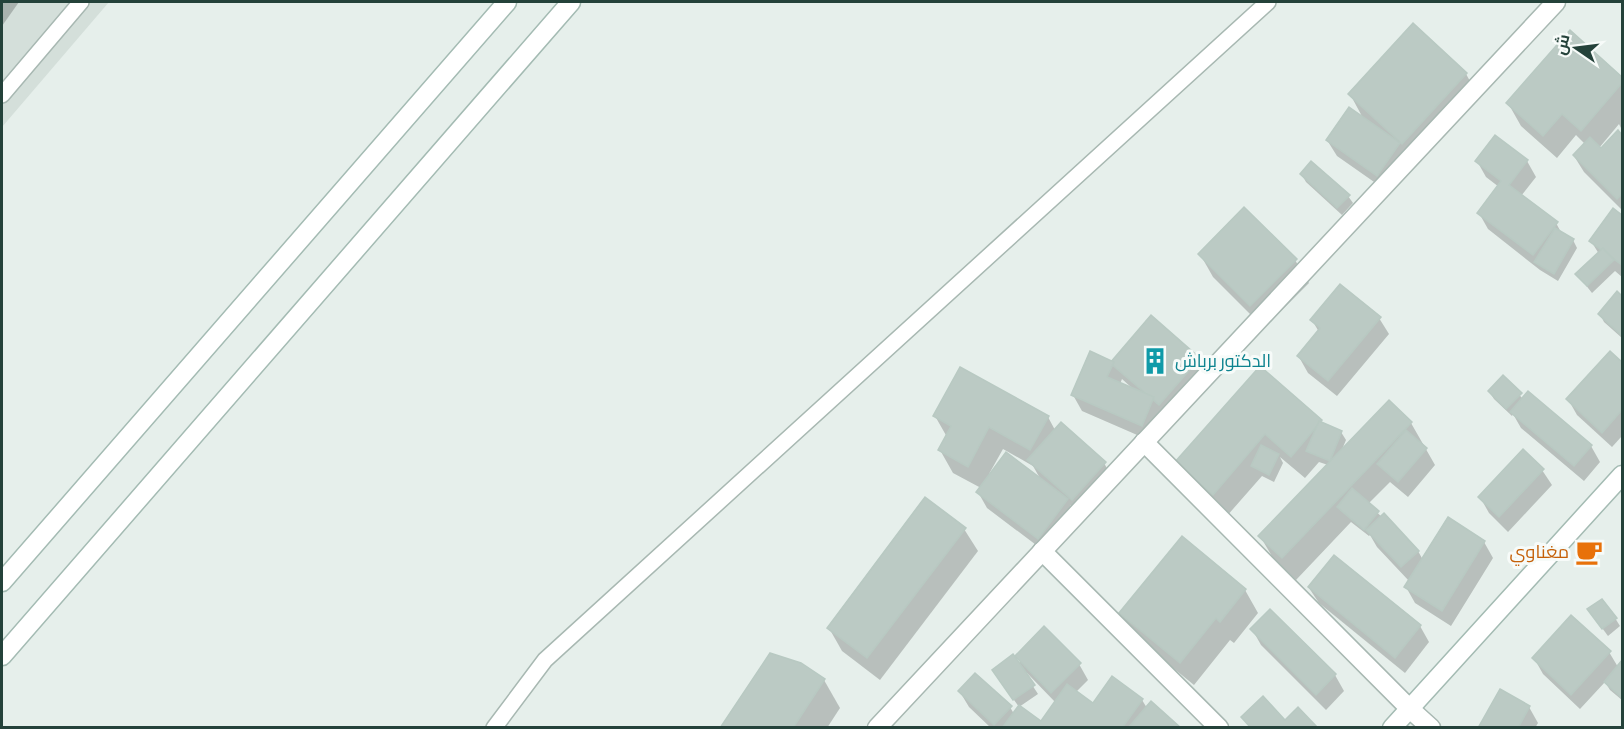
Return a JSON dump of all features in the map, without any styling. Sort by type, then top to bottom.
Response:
[{"type":"street","points":[[2,582],[507,2]]},
{"type":"street","points":[[2,656],[571,2]]},
{"type":"street","points":[[877,728],[1556,2]]},
{"type":"street","points":[[1144,442],[1431,728]]},
{"type":"street","points":[[1392,728],[1623,474]]},
{"type":"street","points":[[1042,551],[1219,728]]},
{"type":"lane","points":[[2,95],[81,2]]},
{"type":"lane","points":[[494,728],[545,660],[1268,2]]},
{"type":"shaded area","points":[[2,2],[109,2],[2,127]]},
{"type":"building","points":[[1413,23],[1467,73],[1402,144],[1348,94]]},
{"type":"building","points":[[1570,30],[1622,77],[1622,83],[1581,131],[1562,114],[1543,136],[1506,103]]},
{"type":"building","points":[[1349,107],[1400,143],[1377,176],[1326,140]]},
{"type":"building","points":[[1618,130],[1622,135],[1622,194],[1617,199],[1573,155],[1590,137],[1601,148]]},
{"type":"building","points":[[1495,135],[1528,160],[1509,185],[1558,222],[1533,255],[1477,213],[1501,181],[1475,161]]},
{"type":"building","points":[[1311,161],[1350,195],[1337,208],[1300,174]]},
{"type":"building","points":[[1244,207],[1297,259],[1250,306],[1198,254]]},
{"type":"building","points":[[1613,208],[1622,215],[1622,265],[1589,241]]},
{"type":"building","points":[[1555,228],[1574,239],[1554,274],[1534,262]]},
{"type":"building","points":[[1603,248],[1614,260],[1587,286],[1575,274]]},
{"type":"building","points":[[1340,284],[1381,317],[1328,381],[1297,356],[1320,328],[1310,320]]},
{"type":"building","points":[[1617,291],[1622,296],[1622,336],[1598,314]]},
{"type":"building","name":"الدكتور برباش","points":[[1151,315],[1200,358],[1159,405],[1110,363]]},
{"type":"building","points":[[1090,351],[1114,362],[1107,377],[1154,397],[1142,426],[1071,395]]},
{"type":"building","points":[[1610,351],[1622,362],[1622,410],[1602,433],[1566,399]]},
{"type":"building","points":[[1260,366],[1322,420],[1291,457],[1265,434],[1213,495],[1175,462]]},
{"type":"building","points":[[960,367],[1049,416],[1030,450],[989,427],[968,467],[938,450],[951,426],[933,416]]},
{"type":"building","points":[[1503,375],[1522,393],[1506,409],[1488,391]]},
{"type":"building","points":[[1528,391],[1592,445],[1574,466],[1510,412]]},
{"type":"building","points":[[1389,400],[1412,422],[1282,558],[1258,536]]},
{"type":"building","points":[[1319,421],[1342,431],[1330,461],[1306,451]]},
{"type":"building","points":[[1061,422],[1106,462],[1072,500],[1027,460]]},
{"type":"building","points":[[1406,430],[1427,448],[1398,482],[1377,464]]},
{"type":"building","points":[[1261,445],[1279,454],[1269,475],[1251,466]]},
{"type":"building","points":[[1523,449],[1544,469],[1499,517],[1478,497]]},
{"type":"building","points":[[1006,452],[1068,499],[1038,539],[976,492]]},
{"type":"building","points":[[1352,488],[1379,511],[1364,530],[1337,507]]},
{"type":"building","points":[[925,497],[966,528],[867,658],[827,628]]},
{"type":"building","points":[[1384,513],[1419,551],[1401,567],[1366,530]]},
{"type":"building","points":[[1448,517],[1485,541],[1442,611],[1404,587]]},
{"type":"building","points":[[1182,536],[1246,589],[1220,622],[1216,618],[1180,663],[1119,613]]},
{"type":"building","points":[[1334,555],[1421,625],[1395,658],[1308,587]]},
{"type":"building","points":[[1602,599],[1617,618],[1602,629],[1587,609]]},
{"type":"building","points":[[1270,609],[1336,674],[1316,695],[1250,629]]},
{"type":"building","points":[[1571,615],[1611,651],[1571,695],[1532,658]]},
{"type":"building","points":[[1044,626],[1081,663],[1051,693],[1015,656]]},
{"type":"building","points":[[770,653],[801,663],[825,679],[793,728],[720,728]]},
{"type":"building","points":[[1013,654],[1035,685],[1013,700],[992,670]]},
{"type":"building","points":[[1622,660],[1622,698],[1604,682]]},
{"type":"building","points":[[975,673],[1012,706],[994,725],[958,691]]},
{"type":"building","points":[[1112,676],[1143,699],[1122,728],[1002,728],[1019,705],[1041,721],[1067,684],[1093,703]]},
{"type":"building","points":[[1500,689],[1530,706],[1518,728],[1478,728]]},
{"type":"building","points":[[1263,696],[1285,720],[1298,707],[1318,728],[1251,728],[1241,717]]},
{"type":"building","points":[[1151,701],[1181,728],[1128,728]]},
{"type":"place","name":"الدكتور برباش","points":[[1155,361]]},
{"type":"place","name":"مغناوي","points":[[1589,552]]}]
